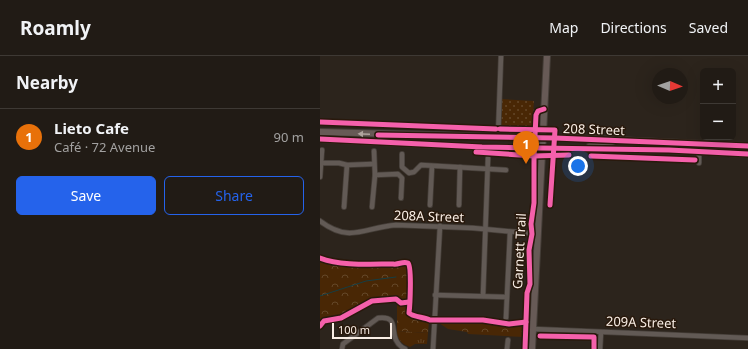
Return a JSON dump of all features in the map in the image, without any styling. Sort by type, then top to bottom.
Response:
[{"type":"main road","points":[[532,349],[547,56]]},
{"type":"main road","name":"208 Street","points":[[320,132],[498,138],[619,140],[748,146]]},
{"type":"main road","points":[[482,147],[500,142],[536,142],[543,138]]},
{"type":"main road","name":"208 Street","points":[[320,139],[482,147],[699,151],[748,154]]},
{"type":"main road","points":[[543,148],[555,145],[589,147],[619,140]]},
{"type":"street","points":[[498,138],[501,56]]},
{"type":"street","points":[[320,177],[322,150]]},
{"type":"street","points":[[372,207],[375,175],[373,164],[374,151]]},
{"type":"street","points":[[699,151],[699,163]]},
{"type":"street","points":[[402,154],[402,167],[406,172],[414,172],[421,165],[506,170]]},
{"type":"street","points":[[483,296],[488,158]]},
{"type":"street","points":[[321,163],[339,163],[346,165],[373,164]]},
{"type":"street","points":[[344,207],[346,165]]},
{"type":"street","points":[[430,205],[432,166]]},
{"type":"street","points":[[459,205],[460,167]]},
{"type":"street","points":[[375,175],[398,174],[402,178],[401,198]]},
{"type":"street","name":"208A Street","points":[[321,222],[346,233],[358,233],[386,225],[440,226],[510,233],[538,234]]},
{"type":"street","points":[[433,349],[440,226]]},
{"type":"street","points":[[506,318],[510,233]]},
{"type":"street","points":[[435,295],[506,297]]},
{"type":"street","points":[[342,349],[343,344],[378,318],[391,320],[393,323],[394,339],[397,344],[405,349]]},
{"type":"street","name":"209A Street","points":[[533,329],[748,338]]},
{"type":"street","points":[[600,349],[601,332]]},
{"type":"street","points":[[507,349],[508,340]]},
{"type":"green space","points":[[501,99],[534,101],[532,129],[500,127]]},
{"type":"green space","points":[[320,262],[333,266],[340,264],[353,266],[395,266],[407,264],[409,280],[407,300],[402,301],[396,297],[371,300],[340,317],[326,319],[320,324]]},
{"type":"green space","points":[[397,304],[408,304],[408,316],[410,318],[421,317],[429,321],[428,333],[397,331]]},
{"type":"green space","points":[[439,321],[483,322],[504,325],[525,324],[524,337],[468,334],[467,332],[448,329],[439,323]]},
{"type":"green space","points":[[397,331],[428,333],[427,344],[415,344],[410,347],[407,346],[399,339]]},
{"type":"waterway","points":[[320,296],[366,281],[396,277]]},
{"type":"cycle path","name":"Garnett Trail","points":[[525,349],[527,293],[530,284],[529,250],[532,234],[531,224],[534,203],[536,115],[538,111],[544,109]]},
{"type":"cycle path","points":[[320,122],[496,129]]},
{"type":"cycle path","points":[[500,129],[555,130],[550,205]]},
{"type":"cycle path","points":[[378,135],[555,138],[748,146]]},
{"type":"cycle path","points":[[320,139],[482,147],[669,150],[748,154]]},
{"type":"cycle path","points":[[476,152],[534,156],[569,155]]},
{"type":"cycle path","points":[[591,156],[695,160]]},
{"type":"cycle path","points":[[320,258],[328,261],[356,264],[408,263],[410,278],[409,313],[413,315],[430,320],[483,320],[509,324],[526,322]]},
{"type":"cycle path","points":[[320,326],[324,321],[341,318],[372,301],[396,299],[401,303],[409,302]]},
{"type":"cycle path","points":[[540,336],[594,337],[594,349]]},
{"type":"place","name":"Lieto Cafe","points":[[526,164]]}]
